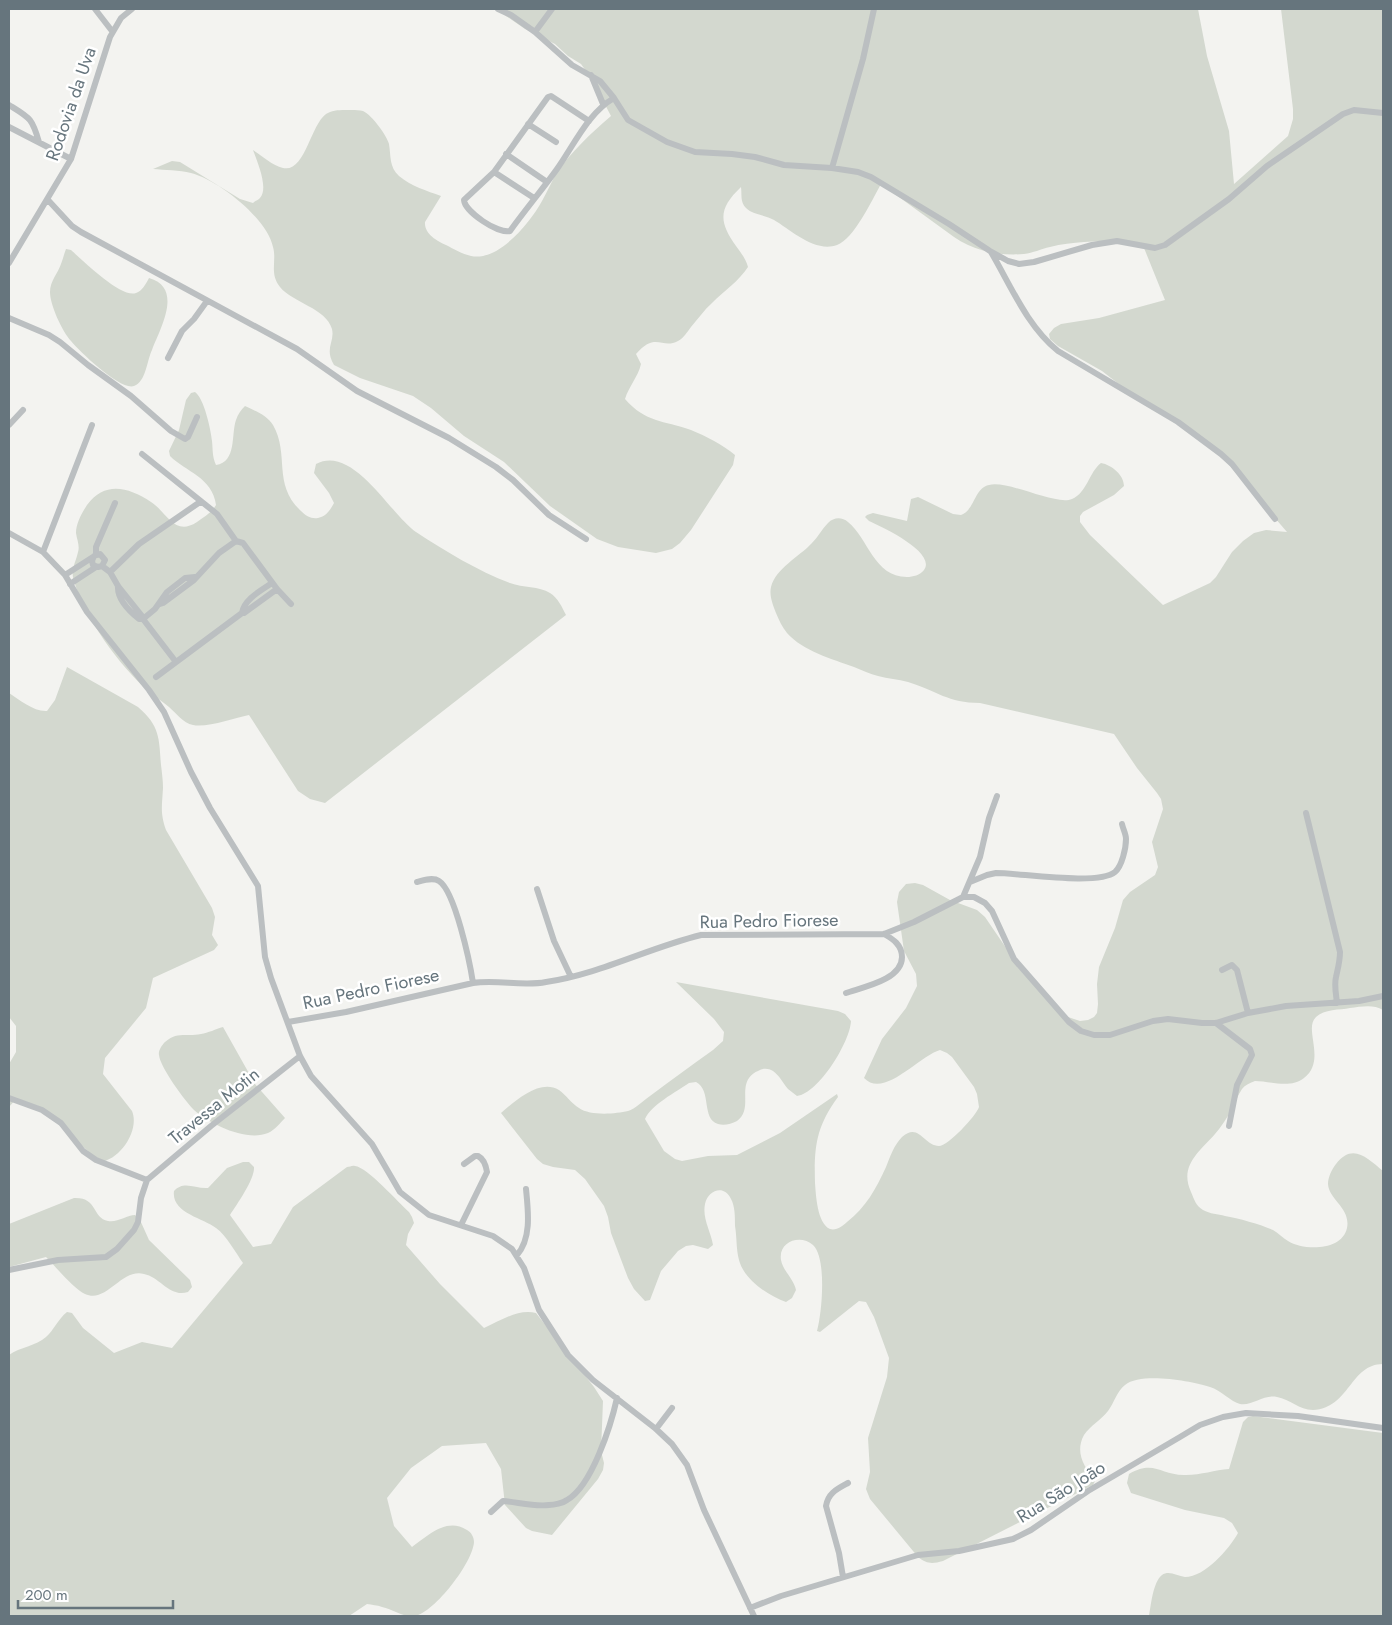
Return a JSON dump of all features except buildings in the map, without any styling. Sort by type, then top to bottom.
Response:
[{"type":"street","points":[[95,9],[112,31]]},
{"type":"street","name":"Rodovia da Uva","points":[[9,262],[71,159],[112,31],[120,18],[132,9]]},
{"type":"street","points":[[498,9],[511,15],[535,32],[572,65],[600,80],[628,120],[667,142],[695,152],[732,154],[784,165],[832,168],[858,172],[872,177],[950,224],[990,251],[1008,261],[1019,264],[1034,262],[1092,245],[1117,241],[1155,248],[1165,245],[1229,199],[1267,166],[1344,114],[1354,110],[1383,112]]},
{"type":"street","points":[[535,32],[552,9]]},
{"type":"street","points":[[832,168],[863,59],[874,9]]},
{"type":"street","points":[[591,74],[603,104]]},
{"type":"street","points":[[589,121],[551,96],[548,96],[494,172],[464,200],[464,204],[485,222],[500,230],[510,231],[589,121],[603,104],[614,98]]},
{"type":"street","points":[[9,105],[30,118],[39,142]]},
{"type":"street","points":[[528,124],[556,142]]},
{"type":"street","points":[[9,127],[71,159]]},
{"type":"street","points":[[506,154],[547,182]]},
{"type":"street","points":[[494,172],[534,198]]},
{"type":"street","points":[[48,200],[72,226],[81,232],[297,349],[358,392],[420,423],[496,467],[513,480],[549,514],[586,539]]},
{"type":"street","points":[[990,251],[1036,328],[1046,341],[1058,351],[1178,422],[1221,454],[1232,464],[1275,518]]},
{"type":"street","points":[[168,358],[182,331],[194,319],[207,301]]},
{"type":"street","points":[[9,318],[49,335],[60,342],[131,396],[182,439],[188,437],[197,416]]},
{"type":"street","points":[[9,425],[23,410]]},
{"type":"street","points":[[44,552],[92,425]]},
{"type":"street","points":[[142,454],[217,514],[236,541],[243,543],[276,589],[291,604]]},
{"type":"street","points":[[110,572],[139,544],[200,502]]},
{"type":"street","points":[[114,503],[96,547],[92,563],[110,572],[126,606],[139,619],[143,619],[176,662]]},
{"type":"street","points":[[9,533],[44,552],[65,575],[87,612],[149,690],[164,712],[202,792],[258,886],[265,957],[300,1056],[311,1076],[372,1144],[400,1192],[429,1215],[493,1236],[517,1255],[524,1268],[539,1310],[550,1330],[579,1367],[656,1428],[672,1444],[687,1466],[704,1510],[754,1616]]},
{"type":"street","points":[[143,619],[195,578],[219,553],[236,541]]},
{"type":"street","points":[[65,575],[94,556],[100,554],[104,558],[99,566],[70,584]]},
{"type":"street","points":[[75,568],[80,571],[82,576]]},
{"type":"street","points":[[242,613],[248,601],[272,583]]},
{"type":"street","points":[[156,677],[276,589]]},
{"type":"street","points":[[997,796],[989,818],[980,857],[963,897],[974,897],[985,903],[992,911],[1014,959],[1069,1022],[1081,1031],[1094,1035],[1110,1035],[1153,1021],[1168,1019],[1216,1023],[1248,1013],[1286,1006],[1359,1001],[1383,996]]},
{"type":"street","points":[[1306,813],[1340,952],[1340,963],[1335,986],[1337,1003]]},
{"type":"street","points":[[970,882],[996,873],[1070,878],[1104,876],[1115,872],[1120,865],[1126,839],[1122,824]]},
{"type":"street","points":[[417,882],[435,879],[441,882],[449,895],[470,960],[473,983]]},
{"type":"street","points":[[537,889],[554,941],[571,977]]},
{"type":"street","name":"Rua Pedro Fiorese","points":[[288,1022],[346,1012],[490,980],[532,984],[571,977],[593,972],[681,940],[701,935],[884,934],[914,922],[963,897]]},
{"type":"street","points":[[846,993],[873,984],[898,971],[902,963],[899,945],[892,938],[884,934]]},
{"type":"street","points":[[1222,970],[1232,964],[1238,970],[1248,1013]]},
{"type":"street","points":[[1216,1023],[1250,1049],[1252,1055],[1237,1085],[1229,1126]]},
{"type":"street","name":"Travessa Motin","points":[[146,1180],[300,1056]]},
{"type":"street","points":[[9,1098],[42,1110],[61,1123],[83,1151],[96,1160],[146,1180],[141,1198],[138,1222],[134,1230],[117,1249],[106,1257],[58,1260],[9,1270]]},
{"type":"street","points":[[461,1225],[487,1172],[486,1166],[478,1156],[474,1156],[464,1164]]},
{"type":"street","points":[[517,1255],[525,1242],[528,1210],[526,1189]]},
{"type":"street","points":[[490,1512],[503,1502],[548,1506],[567,1501],[575,1494],[586,1482],[594,1465],[617,1398]]},
{"type":"street","points":[[656,1428],[672,1408]]},
{"type":"street","name":"Rua São João","points":[[750,1608],[781,1596],[918,1555],[959,1551],[1012,1539],[1031,1530],[1088,1491],[1180,1436],[1200,1425],[1223,1417],[1246,1413],[1298,1416],[1383,1428]]},
{"type":"street","points":[[843,1578],[839,1553],[826,1506],[827,1498],[848,1483]]},
{"type":"shaded area","points":[[496,9],[1198,9],[1207,56],[1229,131],[1234,184],[1288,136],[1293,119],[1281,9],[1383,9],[1383,1010],[1371,1006],[1328,1011],[1319,1014],[1313,1022],[1312,1029],[1314,1063],[1311,1071],[1304,1078],[1293,1083],[1280,1084],[1255,1081],[1245,1086],[1222,1125],[1197,1153],[1187,1174],[1193,1197],[1203,1210],[1263,1226],[1295,1244],[1322,1247],[1338,1241],[1344,1236],[1347,1228],[1346,1215],[1329,1190],[1330,1173],[1336,1164],[1342,1157],[1354,1153],[1366,1158],[1383,1171],[1383,1364],[1372,1366],[1363,1371],[1335,1402],[1313,1410],[1308,1410],[1282,1398],[1272,1397],[1240,1404],[1214,1389],[1191,1382],[1154,1378],[1132,1381],[1122,1388],[1108,1411],[1086,1432],[1081,1441],[1080,1453],[1082,1459],[1087,1470],[1096,1479],[1093,1485],[943,1561],[933,1563],[924,1561],[918,1557],[870,1499],[866,1489],[870,1472],[868,1438],[887,1377],[889,1358],[874,1317],[866,1302],[859,1301],[820,1332],[817,1331],[822,1299],[822,1273],[820,1261],[813,1245],[803,1240],[797,1240],[791,1241],[783,1248],[781,1253],[782,1264],[796,1290],[792,1298],[786,1302],[772,1296],[758,1286],[742,1267],[737,1252],[734,1212],[728,1194],[720,1190],[713,1192],[709,1195],[704,1209],[713,1245],[708,1249],[693,1245],[686,1246],[678,1251],[661,1271],[650,1300],[645,1301],[634,1289],[628,1278],[611,1233],[604,1206],[585,1179],[575,1170],[543,1164],[501,1113],[528,1092],[544,1087],[552,1087],[559,1090],[584,1111],[610,1113],[628,1111],[713,1050],[723,1041],[724,1032],[714,1019],[676,982],[838,1011],[845,1014],[851,1021],[845,1041],[832,1065],[815,1086],[806,1093],[797,1096],[788,1089],[773,1071],[764,1069],[754,1073],[749,1078],[745,1089],[744,1111],[735,1122],[723,1125],[713,1121],[708,1111],[704,1091],[696,1082],[689,1083],[664,1099],[645,1119],[664,1151],[675,1159],[682,1161],[708,1156],[737,1155],[780,1133],[837,1094],[838,1097],[825,1118],[818,1138],[815,1159],[815,1183],[818,1208],[822,1221],[830,1229],[837,1229],[844,1225],[860,1210],[870,1197],[894,1147],[902,1137],[913,1132],[934,1145],[943,1145],[961,1130],[979,1107],[974,1087],[952,1057],[940,1050],[891,1080],[872,1083],[864,1078],[882,1039],[906,1008],[917,986],[916,974],[904,951],[897,902],[899,892],[906,884],[915,883],[923,885],[950,900],[977,910],[985,917],[1015,961],[1065,1016],[1080,1021],[1088,1020],[1097,1013],[1099,967],[1115,928],[1123,900],[1130,892],[1155,875],[1158,867],[1152,842],[1163,809],[1161,799],[1114,734],[980,703],[951,699],[918,685],[872,674],[809,650],[787,633],[782,626],[772,600],[771,587],[774,580],[783,568],[812,543],[828,523],[838,518],[846,520],[855,529],[879,564],[887,571],[896,575],[912,577],[924,570],[926,563],[922,555],[906,541],[869,521],[865,517],[867,515],[873,513],[907,521],[911,499],[918,497],[953,514],[961,515],[969,509],[980,490],[989,485],[997,484],[1055,499],[1072,499],[1081,492],[1101,463],[1117,471],[1122,478],[1124,486],[1114,495],[1083,512],[1080,516],[1080,522],[1090,535],[1163,605],[1210,583],[1232,552],[1254,533],[1266,530],[1287,532],[1217,451],[1129,392],[1102,371],[1058,346],[1050,339],[1049,334],[1061,324],[1099,318],[1165,300],[1142,243],[1091,241],[1054,246],[1024,254],[987,252],[970,246],[954,237],[881,184],[850,235],[837,245],[829,247],[812,243],[774,220],[756,214],[746,208],[743,203],[741,187],[728,202],[724,215],[726,229],[748,267],[706,309],[680,340],[668,344],[654,342],[643,347],[636,354],[641,364],[625,399],[640,413],[648,417],[691,430],[720,444],[735,455],[733,465],[691,530],[672,549],[656,553],[618,547],[597,539],[550,506],[504,462],[464,436],[431,408],[413,396],[360,378],[334,365],[330,354],[333,334],[329,322],[280,287],[275,277],[274,252],[269,236],[252,213],[227,192],[202,177],[186,172],[153,169],[172,161],[180,162],[240,199],[253,203],[262,194],[263,181],[253,150],[275,165],[291,168],[302,156],[320,120],[326,114],[339,110],[362,111],[375,121],[385,136],[389,144],[392,165],[396,173],[404,180],[441,196],[425,222],[429,233],[439,241],[471,256],[492,253],[512,239],[530,220],[556,174],[568,158],[611,116],[591,78],[581,64],[568,56],[555,44],[525,29]]},
{"type":"shaded area","points":[[66,249],[71,250],[102,278],[121,290],[136,293],[142,289],[149,278],[160,283],[165,291],[167,310],[164,321],[150,354],[144,375],[138,384],[128,386],[120,383],[101,370],[76,346],[60,325],[54,311],[50,292],[51,284],[60,267]]},
{"type":"shaded area","points":[[195,392],[201,401],[206,415],[216,465],[223,463],[230,453],[236,420],[245,406],[264,416],[273,425],[278,436],[287,490],[292,501],[307,516],[318,518],[324,516],[334,503],[314,473],[316,464],[330,460],[344,464],[357,472],[370,484],[416,532],[486,573],[515,585],[541,589],[550,593],[558,600],[566,615],[325,803],[310,799],[298,791],[249,715],[213,724],[193,725],[183,720],[148,691],[126,668],[104,640],[86,610],[74,581],[73,570],[79,547],[76,533],[77,526],[87,505],[101,492],[117,489],[134,493],[157,506],[171,521],[182,527],[197,522],[210,513],[216,505],[214,496],[204,481],[176,462],[170,456],[169,451],[179,430],[186,400],[191,393]]},
{"type":"shaded area","points":[[67,667],[138,707],[151,720],[157,733],[160,747],[164,824],[212,908],[215,917],[212,935],[218,945],[214,950],[153,978],[146,1008],[105,1058],[103,1074],[132,1111],[134,1119],[131,1135],[121,1150],[115,1156],[100,1162],[38,1106],[16,1099],[9,1107],[9,1064],[16,1052],[16,1026],[9,1017],[9,693],[32,708],[47,711],[55,700]]},
{"type":"shaded area","points":[[223,1027],[255,1084],[285,1118],[268,1133],[249,1135],[239,1133],[209,1121],[194,1110],[179,1092],[160,1060],[160,1050],[169,1039],[178,1035],[196,1035]]},
{"type":"shaded area","points":[[243,1162],[249,1162],[254,1167],[254,1172],[230,1215],[253,1247],[271,1244],[293,1207],[347,1167],[355,1166],[367,1172],[409,1212],[414,1223],[408,1234],[406,1245],[440,1284],[484,1328],[516,1314],[523,1312],[536,1313],[603,1401],[601,1451],[604,1463],[603,1470],[598,1479],[552,1535],[526,1528],[505,1505],[501,1469],[486,1443],[442,1446],[411,1468],[387,1498],[394,1526],[412,1547],[431,1533],[452,1526],[471,1533],[474,1542],[467,1561],[452,1585],[433,1606],[415,1616],[402,1615],[386,1608],[367,1604],[349,1616],[9,1616],[9,1355],[42,1340],[67,1312],[72,1313],[83,1328],[114,1353],[142,1342],[172,1348],[243,1263],[220,1231],[177,1205],[174,1191],[186,1185],[208,1188],[227,1168]]},
{"type":"shaded area","points":[[74,1198],[87,1201],[99,1216],[108,1221],[115,1221],[135,1215],[140,1220],[149,1240],[190,1280],[192,1287],[188,1292],[176,1292],[150,1276],[136,1274],[128,1276],[100,1294],[93,1296],[85,1294],[76,1287],[46,1257],[9,1267],[9,1224]]},
{"type":"shaded area","points":[[1253,1416],[1383,1433],[1383,1616],[1149,1616],[1154,1588],[1162,1575],[1170,1573],[1185,1577],[1193,1576],[1216,1561],[1229,1547],[1238,1533],[1232,1523],[1224,1518],[1185,1510],[1131,1493],[1127,1483],[1129,1474],[1145,1468],[1158,1469],[1177,1475],[1229,1469],[1243,1422],[1248,1417]]}]
